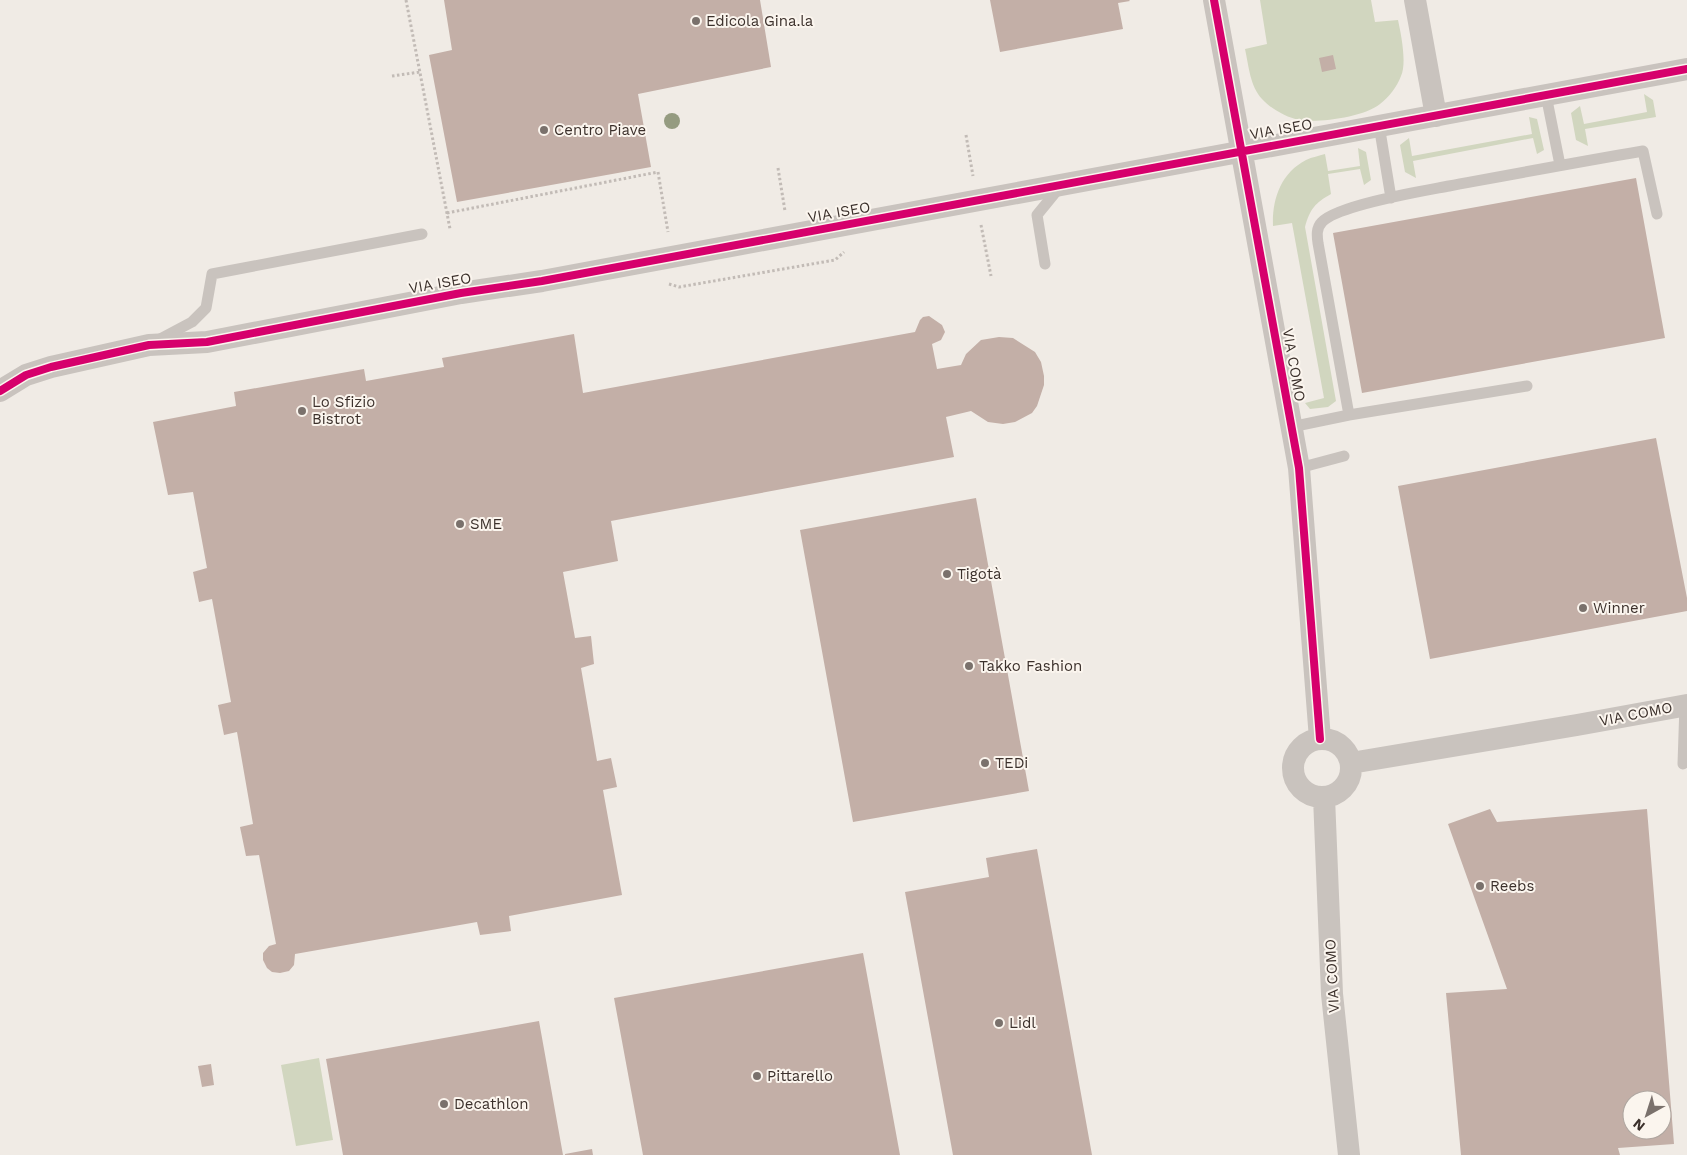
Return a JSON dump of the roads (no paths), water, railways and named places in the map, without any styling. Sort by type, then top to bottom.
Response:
[{"type":"street","name":"VIA COMO","points":[[1214,0],[1298,468],[1320,739]]},
{"type":"street","points":[[1414,0],[1436,116]]},
{"type":"street","name":"VIA ISEO","points":[[0,391],[12,382],[34,372],[149,345],[208,342],[461,293],[552,279],[1687,69]]},
{"type":"street","name":"VIA COMO","points":[[1351,764],[1686,705]]},
{"type":"street","points":[[1320,739],[1337,743],[1347,752],[1351,764],[1349,779],[1344,787],[1338,792],[1324,797],[1312,795],[1302,789],[1293,769],[1294,760],[1299,750],[1310,741],[1320,739]]},
{"type":"street","name":"VIA COMO","points":[[1324,797],[1332,994],[1349,1155]]},
{"type":"lane","points":[[1546,95],[1560,165]]},
{"type":"lane","points":[[1379,125],[1391,198]]},
{"type":"lane","points":[[1349,414],[1318,244],[1317,232],[1322,222],[1340,212],[1391,198],[1560,165],[1644,151],[1658,214]]},
{"type":"lane","points":[[1045,264],[1037,215],[1062,184]]},
{"type":"lane","points":[[149,345],[192,322],[206,308],[212,274],[422,234]]},
{"type":"lane","points":[[1292,427],[1349,414],[1527,386]]},
{"type":"lane","points":[[1298,468],[1344,456]]},
{"type":"lane","name":"VIA COMO","points":[[1683,764],[1686,705]]},
{"type":"place","name":"Edicola Gina.la","points":[[696,21]]},
{"type":"place","name":"Centro Piave","points":[[544,130]]},
{"type":"place","name":"Lo Sfizio Bistrot","points":[[302,411]]},
{"type":"place","name":"SME","points":[[460,524]]},
{"type":"place","name":"Tigotà","points":[[947,574]]},
{"type":"place","name":"Winner","points":[[1583,608]]},
{"type":"place","name":"Takko Fashion","points":[[969,666]]},
{"type":"place","name":"TEDi","points":[[985,763]]},
{"type":"place","name":"Reebs","points":[[1480,886]]},
{"type":"place","name":"Lidl","points":[[999,1023]]},
{"type":"place","name":"Pittarello","points":[[757,1076]]},
{"type":"place","name":"Decathlon","points":[[444,1104]]}]
